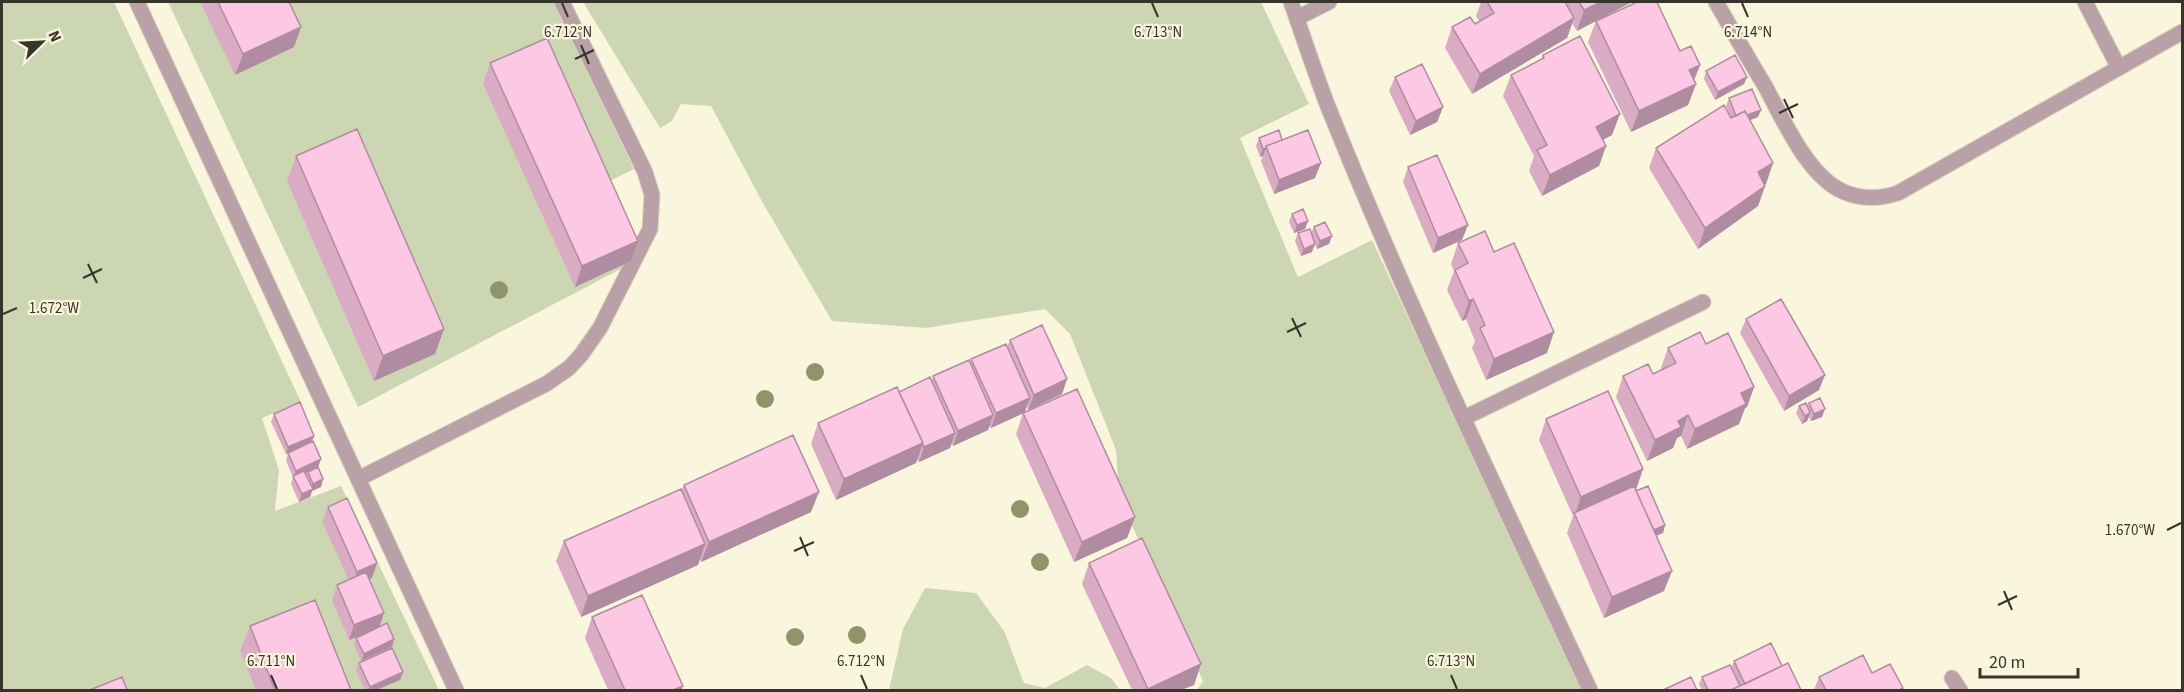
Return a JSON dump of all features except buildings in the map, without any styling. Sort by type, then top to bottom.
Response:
[{"type":"street","points":[[137,2],[456,690]]},
{"type":"street","points":[[358,478],[546,384],[569,368],[600,328],[650,229],[652,195],[645,172],[562,2]]},
{"type":"street","points":[[1291,2],[1327,103],[1392,257],[1590,690]]},
{"type":"street","points":[[1297,18],[1329,2]]},
{"type":"street","points":[[1716,2],[1802,152],[1822,178],[1843,192],[1881,198],[1898,193],[2182,32]]},
{"type":"street","points":[[2085,2],[2119,68]]},
{"type":"street","points":[[1464,418],[1703,302]]},
{"type":"green space","points":[[2,2],[114,2],[301,402],[262,418],[279,470],[275,511],[341,486],[439,690],[2,690]]},
{"type":"green space","points":[[168,2],[553,2],[634,169],[604,184],[630,264],[358,407]]},
{"type":"green space","points":[[583,2],[1261,2],[1309,104],[1240,138],[1298,277],[1372,240],[1581,690],[1197,690],[1203,681],[1119,497],[1116,450],[1070,334],[1045,309],[926,328],[832,321],[764,205],[711,106],[681,104],[672,121],[660,128]]},
{"type":"green space","points":[[925,588],[976,593],[1004,631],[1024,683],[1045,688],[1087,665],[1111,678],[1120,690],[889,690],[903,629]]}]
